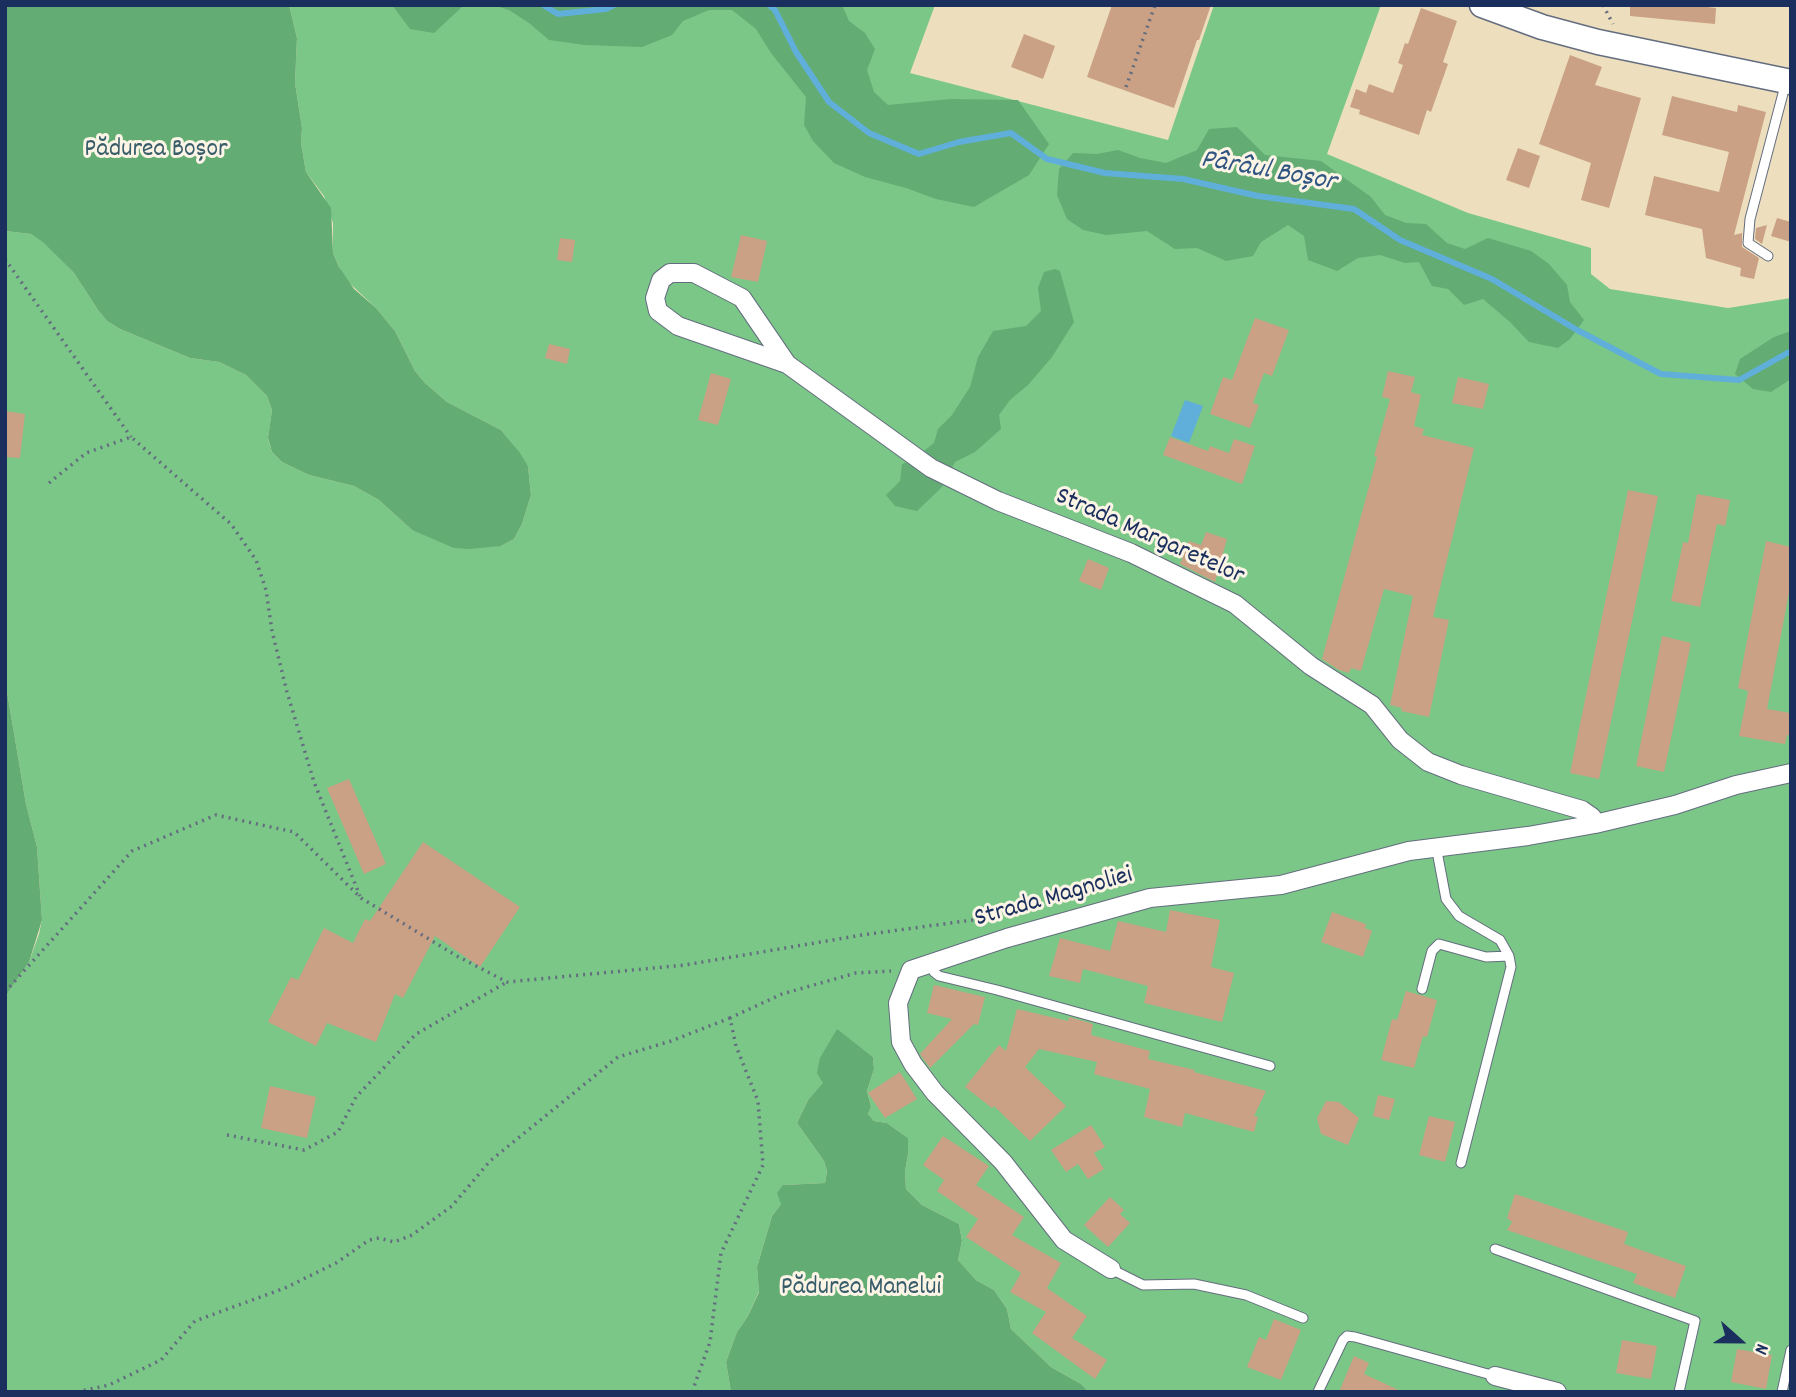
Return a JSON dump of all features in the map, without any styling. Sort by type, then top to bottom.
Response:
[{"type":"main road","points":[[1482,5],[1542,27],[1598,42],[1789,81]]},
{"type":"street","name":"Strada Margaretelor","points":[[787,364],[742,298],[694,273],[670,273],[661,280],[656,298],[658,311],[678,326],[787,364],[931,468],[998,500],[1132,553],[1235,604],[1311,666],[1371,705],[1400,740],[1428,762],[1461,775],[1582,810],[1592,817],[1595,824]]},
{"type":"street","points":[[1595,824],[1675,805],[1736,785],[1791,773]]},
{"type":"street","name":"Strada Magnoliei","points":[[911,970],[1020,934],[1150,898],[1282,885],[1436,846],[1528,836],[1595,824]]},
{"type":"street","points":[[911,970],[898,1003],[901,1042],[912,1064],[935,1093],[1003,1162],[1064,1240],[1111,1269]]},
{"type":"street","points":[[1495,1376],[1557,1392]]},
{"type":"lane","points":[[1768,256],[1748,243],[1750,219],[1789,81]]},
{"type":"lane","points":[[1436,846],[1446,899],[1460,916],[1500,940],[1509,956],[1511,967],[1461,1163]]},
{"type":"lane","points":[[1422,989],[1432,951],[1439,944],[1486,957],[1509,956]]},
{"type":"lane","points":[[932,963],[934,972],[939,976],[1270,1066]]},
{"type":"lane","points":[[1495,1249],[1695,1321],[1679,1392]]},
{"type":"lane","points":[[1111,1269],[1143,1285],[1194,1284],[1246,1295],[1303,1318]]},
{"type":"lane","points":[[1318,1392],[1347,1336],[1495,1376]]},
{"type":"lane","points":[[1782,1392],[1791,1350]]},
{"type":"path","points":[[1126,87],[1155,5]]},
{"type":"path","points":[[5,259],[131,438],[230,524],[256,560],[265,590],[286,692],[310,769],[360,898]]},
{"type":"path","points":[[49,483],[86,453],[131,438]]},
{"type":"path","points":[[5,992],[132,851],[216,815],[294,832],[360,898],[457,956],[507,982]]},
{"type":"path","points":[[227,1135],[304,1150],[338,1132],[356,1097],[416,1034],[507,982],[685,965],[862,935],[1026,914]]},
{"type":"path","points":[[78,1392],[108,1385],[160,1360],[195,1321],[285,1288],[336,1263],[369,1240],[379,1238],[394,1242],[412,1236],[452,1206],[490,1161],[618,1057],[671,1041],[782,994],[856,973],[911,970]]},
{"type":"path","points":[[692,1392],[710,1342],[721,1253],[763,1165],[758,1101],[736,1046],[730,1018]]},
{"type":"green space","name":"Pădurea Boșor","points":[[5,5],[289,5],[297,38],[295,83],[306,172],[331,208],[333,253],[354,289],[376,308],[395,331],[415,371],[425,383],[447,402],[501,430],[520,453],[528,466],[531,495],[514,539],[501,546],[454,548],[412,530],[379,500],[354,486],[309,475],[282,462],[272,452],[268,438],[272,410],[267,396],[246,375],[219,362],[190,358],[120,329],[107,321],[74,273],[43,242],[31,234],[5,231]]},
{"type":"green space","points":[[289,5],[935,5],[910,73],[1168,140],[1214,5],[1381,5],[1327,154],[1468,213],[1591,248],[1591,274],[1610,289],[1728,308],[1791,298],[1791,1392],[1089,1392],[1081,1384],[1051,1367],[1011,1329],[1007,1309],[994,1290],[976,1280],[958,1260],[962,1241],[959,1224],[922,1205],[906,1189],[908,1138],[887,1123],[874,1121],[868,1114],[871,1107],[867,1091],[874,1069],[873,1057],[837,1030],[829,1044],[824,1083],[808,1100],[797,1123],[824,1161],[827,1171],[825,1183],[783,1185],[781,1204],[772,1216],[757,1267],[759,1291],[748,1316],[737,1332],[726,1362],[731,1392],[5,1392],[5,997],[29,962],[42,920],[37,847],[26,804],[5,680],[5,231],[31,234],[43,241],[74,273],[107,321],[120,329],[190,358],[219,362],[246,375],[267,396],[272,410],[268,439],[272,452],[282,462],[309,475],[354,486],[379,500],[412,530],[501,546],[514,539],[531,495],[528,466],[501,430],[447,402],[425,383],[415,371],[395,331],[376,308],[344,278],[333,253],[333,223],[324,196],[306,172],[295,83],[297,38]]},
{"type":"green space","points":[[392,5],[464,5],[434,33],[410,29]]},
{"type":"green space","points":[[493,5],[842,5],[849,21],[865,33],[875,49],[867,70],[874,92],[888,105],[950,99],[1018,100],[1049,144],[1029,175],[974,207],[936,199],[865,177],[834,163],[813,141],[804,125],[806,97],[771,53],[756,29],[732,10],[709,10],[683,21],[672,35],[642,47],[585,45],[549,40],[509,10]]},
{"type":"green space","points":[[1237,127],[1265,155],[1321,161],[1371,197],[1385,215],[1406,223],[1426,224],[1447,243],[1465,249],[1488,238],[1531,251],[1549,264],[1567,285],[1570,302],[1584,320],[1570,339],[1558,348],[1529,342],[1483,299],[1464,305],[1448,289],[1432,286],[1419,262],[1405,263],[1380,255],[1358,258],[1337,271],[1308,260],[1304,236],[1288,225],[1261,242],[1253,256],[1226,261],[1197,248],[1175,249],[1147,231],[1106,235],[1083,230],[1067,219],[1057,195],[1059,169],[1073,153],[1097,154],[1118,150],[1166,163],[1197,150],[1209,129]]},
{"type":"green space","points":[[1055,269],[1060,271],[1074,322],[1052,357],[999,415],[1001,429],[975,452],[955,462],[942,487],[917,511],[895,506],[886,495],[900,481],[902,464],[911,461],[934,443],[938,429],[952,415],[970,387],[978,357],[993,331],[1026,326],[1041,311],[1038,288],[1044,272]]},
{"type":"green space","points":[[1791,331],[1791,379],[1771,392],[1753,389],[1735,374],[1740,359],[1774,337]]},
{"type":"green space","points":[[5,680],[26,804],[37,847],[42,920],[29,962],[5,997]]},
{"type":"green space","name":"Pădurea Manelui","points":[[837,1029],[873,1057],[874,1069],[867,1091],[871,1107],[868,1114],[874,1121],[887,1123],[908,1138],[906,1189],[922,1205],[959,1224],[962,1241],[958,1260],[976,1280],[994,1290],[1007,1309],[1011,1329],[1051,1367],[1081,1384],[1089,1392],[731,1392],[726,1362],[737,1332],[759,1292],[757,1267],[772,1216],[781,1204],[777,1193],[783,1185],[825,1183],[827,1171],[824,1161],[797,1123],[808,1100],[823,1083],[817,1073],[820,1058]]},
{"type":"water","points":[[1185,400],[1203,406],[1189,443],[1171,436]]},
{"type":"building","points":[[1112,5],[1211,5],[1174,108],[1087,77]]},
{"type":"building","points":[[1630,5],[1708,5],[1707,7],[1716,8],[1715,24],[1630,16]]},
{"type":"building","points":[[1421,8],[1457,21],[1443,62],[1448,64],[1431,112],[1427,110],[1419,135],[1359,114],[1360,110],[1350,107],[1356,89],[1366,93],[1369,84],[1393,93],[1403,65],[1398,63]]},
{"type":"building","points":[[1024,34],[1055,46],[1043,79],[1011,67]]},
{"type":"building","points":[[1570,55],[1602,67],[1595,85],[1641,98],[1609,208],[1581,200],[1591,163],[1539,144]]},
{"type":"building","points":[[1672,96],[1737,112],[1738,105],[1766,112],[1734,235],[1742,233],[1742,247],[1759,258],[1754,279],[1740,276],[1741,268],[1706,258],[1702,229],[1645,215],[1654,176],[1719,192],[1729,152],[1662,135]]},
{"type":"building","points":[[1518,148],[1540,156],[1529,188],[1506,180]]},
{"type":"building","points":[[1777,218],[1791,222],[1791,242],[1771,236]]},
{"type":"building","points":[[1767,225],[1762,244],[1755,239],[1756,228]]},
{"type":"building","points":[[741,235],[767,241],[758,282],[731,277]]},
{"type":"building","points":[[560,238],[575,240],[572,262],[557,260]]},
{"type":"building","points":[[1255,318],[1289,330],[1272,376],[1264,373],[1253,403],[1259,405],[1250,428],[1210,414],[1223,377],[1232,380]]},
{"type":"building","points":[[549,344],[570,349],[567,364],[545,358]]},
{"type":"building","points":[[1388,371],[1415,377],[1411,392],[1421,395],[1414,426],[1424,429],[1422,435],[1474,448],[1433,617],[1449,620],[1429,717],[1401,711],[1402,708],[1390,705],[1413,596],[1384,589],[1361,671],[1351,668],[1349,673],[1339,670],[1322,659],[1377,457],[1374,456],[1390,399],[1382,397]]},
{"type":"building","points":[[711,373],[731,379],[718,425],[698,420]]},
{"type":"building","points":[[1458,377],[1489,384],[1483,409],[1452,403]]},
{"type":"building","points":[[5,411],[25,414],[20,458],[5,457]]},
{"type":"building","points":[[1170,437],[1208,451],[1210,446],[1229,453],[1234,439],[1255,446],[1242,484],[1163,455]]},
{"type":"building","points":[[1628,490],[1658,496],[1599,779],[1570,773]]},
{"type":"building","points":[[1697,494],[1730,500],[1725,526],[1717,524],[1700,607],[1671,601],[1683,542],[1688,543]]},
{"type":"building","points":[[1206,532],[1227,539],[1215,582],[1180,564],[1189,541],[1201,545]]},
{"type":"building","points":[[1766,541],[1791,547],[1791,582],[1767,709],[1791,713],[1791,736],[1787,735],[1785,744],[1739,736],[1748,691],[1738,688]]},
{"type":"building","points":[[1088,559],[1109,568],[1101,590],[1079,581]]},
{"type":"building","points":[[1662,636],[1691,643],[1664,772],[1636,766]]},
{"type":"building","points":[[349,779],[386,864],[364,874],[327,788]]},
{"type":"building","points":[[423,842],[520,907],[480,967],[435,936],[403,998],[395,994],[376,1042],[327,1023],[316,1046],[268,1022],[291,977],[298,980],[324,928],[353,943],[365,919],[370,921]]},
{"type":"building","points":[[1170,910],[1220,920],[1211,967],[1234,973],[1222,1022],[1144,1003],[1148,986],[1083,969],[1080,983],[1049,976],[1060,938],[1110,951],[1118,921],[1166,932]]},
{"type":"building","points":[[1332,912],[1366,924],[1365,928],[1372,931],[1363,957],[1321,942]]},
{"type":"building","points":[[934,985],[985,997],[978,1025],[974,1024],[930,1068],[920,1054],[952,1019],[927,1013]]},
{"type":"building","points":[[1406,991],[1437,1000],[1427,1037],[1423,1036],[1414,1068],[1381,1060],[1392,1019],[1397,1020]]},
{"type":"building","points":[[1017,1009],[1068,1021],[1069,1017],[1093,1024],[1091,1035],[1150,1051],[1148,1059],[1266,1091],[1254,1116],[1258,1117],[1254,1132],[1185,1113],[1182,1127],[1144,1117],[1150,1089],[1094,1074],[1097,1062],[1039,1049],[1025,1067],[1066,1106],[1030,1141],[994,1106],[992,1108],[965,1087],[999,1045],[1006,1051]]},
{"type":"building","points":[[900,1072],[917,1099],[885,1118],[868,1093]]},
{"type":"building","points":[[270,1086],[316,1097],[307,1138],[261,1128]]},
{"type":"building","points":[[1378,1095],[1395,1099],[1389,1120],[1373,1116]]},
{"type":"building","points":[[1326,1101],[1339,1102],[1359,1118],[1348,1145],[1321,1134],[1317,1118]]},
{"type":"building","points":[[1429,1116],[1455,1122],[1445,1162],[1419,1155]]},
{"type":"building","points":[[1091,1125],[1105,1147],[1094,1153],[1104,1169],[1088,1179],[1078,1164],[1066,1172],[1051,1150]]},
{"type":"building","points":[[943,1136],[989,1166],[976,1185],[1024,1217],[1012,1235],[1061,1263],[1047,1288],[1087,1316],[1072,1338],[1107,1360],[1095,1379],[1032,1333],[1046,1312],[1010,1292],[1021,1273],[966,1237],[978,1219],[937,1191],[944,1180],[923,1165]]},
{"type":"building","points":[[1515,1194],[1628,1232],[1624,1244],[1686,1266],[1675,1298],[1633,1283],[1637,1274],[1507,1230],[1512,1222],[1507,1218]]},
{"type":"building","points":[[1110,1197],[1124,1210],[1120,1214],[1130,1223],[1108,1247],[1084,1225]]},
{"type":"building","points":[[1274,1319],[1301,1330],[1281,1380],[1247,1367],[1259,1337],[1266,1340]]},
{"type":"building","points":[[1622,1340],[1657,1346],[1651,1379],[1616,1373]]},
{"type":"building","points":[[1737,1349],[1772,1355],[1766,1389],[1731,1382]]},
{"type":"building","points":[[1354,1356],[1369,1363],[1364,1374],[1403,1392],[1339,1392]]},
{"type":"waterway","name":"Pârâul Boșor","points":[[543,5],[558,14],[606,9],[614,5]]},
{"type":"waterway","name":"Pârâul Boșor","points":[[769,5],[775,10],[796,52],[829,102],[869,133],[919,154],[959,142],[1011,133],[1047,159],[1105,173],[1183,179],[1258,196],[1354,209],[1400,240],[1492,279],[1577,330],[1661,374],[1739,380],[1791,351]]}]
